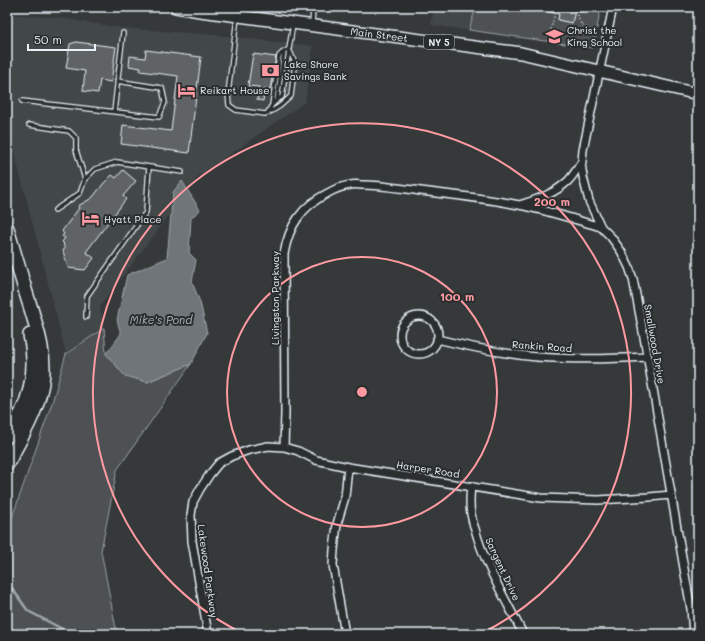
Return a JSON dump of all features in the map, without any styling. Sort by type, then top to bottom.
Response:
[{"type":"highway","points":[[7,228],[38,334],[42,356],[43,376],[40,393],[31,417],[7,464]]},
{"type":"highway","points":[[7,259],[28,326],[33,362],[31,384],[27,399],[20,416],[7,436]]},
{"type":"main road","name":"Main Street","points":[[176,7],[243,13],[312,26],[521,53],[698,94]]},
{"type":"street","name":"Smallwood Drive","points":[[613,7],[581,163],[588,201],[600,227],[612,237],[621,251],[629,266],[633,279],[648,357],[693,634]]},
{"type":"street","name":"Livingston Parkway","points":[[520,205],[542,198],[555,190],[568,180],[581,163]]},
{"type":"street","name":"Livingston Parkway","points":[[284,447],[284,254],[286,242],[295,220],[321,196],[351,184],[379,186],[492,200],[520,205],[600,227]]},
{"type":"street","points":[[417,316],[423,317],[429,319],[433,323],[438,334],[437,339],[430,350],[418,354],[406,349],[402,344],[400,331],[407,321],[417,316]]},
{"type":"street","name":"Rankin Road","points":[[437,339],[483,349],[537,357],[564,359],[606,359],[648,357]]},
{"type":"street","name":"Harper Road","points":[[200,489],[219,463],[232,456],[249,450],[268,446],[284,447],[298,451],[316,460],[348,467],[471,486],[494,491],[548,498],[598,500],[671,495]]},
{"type":"street","points":[[345,634],[333,565],[336,524],[345,497],[348,467]]},
{"type":"street","name":"Sargent Drive","points":[[471,486],[471,514],[477,538],[498,588],[523,634]]},
{"type":"street","name":"Lakewood Parkway","points":[[200,489],[193,502],[190,515],[208,634]]},
{"type":"lane","points":[[312,26],[313,7]]},
{"type":"lane","points":[[243,13],[228,94],[229,105],[236,110],[265,114],[280,106],[291,96],[295,63],[290,49]]},
{"type":"lane","points":[[268,112],[272,105],[282,96],[293,23]]},
{"type":"lane","points":[[114,112],[122,33]]},
{"type":"lane","points":[[272,105],[279,56],[290,49]]},
{"type":"lane","points":[[277,100],[284,52]]},
{"type":"lane","points":[[22,101],[159,118],[165,102],[162,88],[117,81]]},
{"type":"lane","points":[[29,125],[68,130],[76,138],[76,150],[85,179]]},
{"type":"lane","points":[[55,210],[80,193],[85,179],[95,169],[117,162],[182,172]]},
{"type":"lane","points":[[86,317],[87,296],[146,212],[149,167]]},
{"type":"path","points":[[578,11],[579,20],[585,28],[596,32]]},
{"type":"path","points":[[548,41],[555,13]]},
{"type":"shaded area","name":"Christ the King School","points":[[434,7],[601,7],[593,48],[431,25]]},
{"type":"shaded area","name":"Christ the King School","points":[[476,7],[497,11],[498,7],[526,7],[559,14],[558,20],[572,23],[575,10],[583,12],[584,7],[601,7],[593,48],[469,30]]},
{"type":"shaded area","points":[[7,14],[61,18],[122,28],[216,35],[313,46],[305,102],[199,176],[100,306],[104,328],[66,354],[7,124]]},
{"type":"shaded area","points":[[104,328],[106,354],[147,382],[191,364],[117,470],[101,551],[117,634],[7,634],[7,532],[52,403],[66,354]]},
{"type":"water","name":"Mike's Pond","points":[[182,181],[200,210],[191,218],[189,253],[196,260],[192,282],[200,302],[207,333],[191,364],[147,382],[125,376],[106,354],[121,334],[117,320],[127,275],[167,258],[173,192]]},
{"type":"building","points":[[540,7],[576,7],[572,23],[558,20],[559,14],[540,10]]},
{"type":"building","points":[[76,42],[116,47],[111,82],[100,80],[98,93],[83,91],[85,71],[66,68],[70,44]]},
{"type":"building","name":"Reikart House","points":[[146,50],[201,57],[189,153],[121,144],[123,125],[171,131],[178,76],[140,71],[141,68],[129,66],[130,56],[145,58]]},
{"type":"building","name":"Lake Shore Savings Bank","points":[[253,54],[276,57],[270,89],[265,88],[263,101],[257,100],[259,87],[248,86]]},
{"type":"building","name":"Hyatt Place","points":[[123,170],[136,181],[123,196],[126,199],[86,252],[94,258],[85,270],[68,268],[63,251],[65,248],[62,242],[65,238],[62,236],[64,234],[62,231],[79,208],[78,206],[92,198],[112,175],[116,178]]},
{"type":"waterway","points":[[7,581],[28,611],[68,632],[69,634]]},
{"type":"place","name":"Christ the King School","points":[[554,36]]},
{"type":"place","name":"Lake Shore Savings Bank","points":[[271,70]]},
{"type":"place","name":"Reikart House","points":[[187,90]]},
{"type":"place","name":"Hyatt Place","points":[[91,219]]}]
